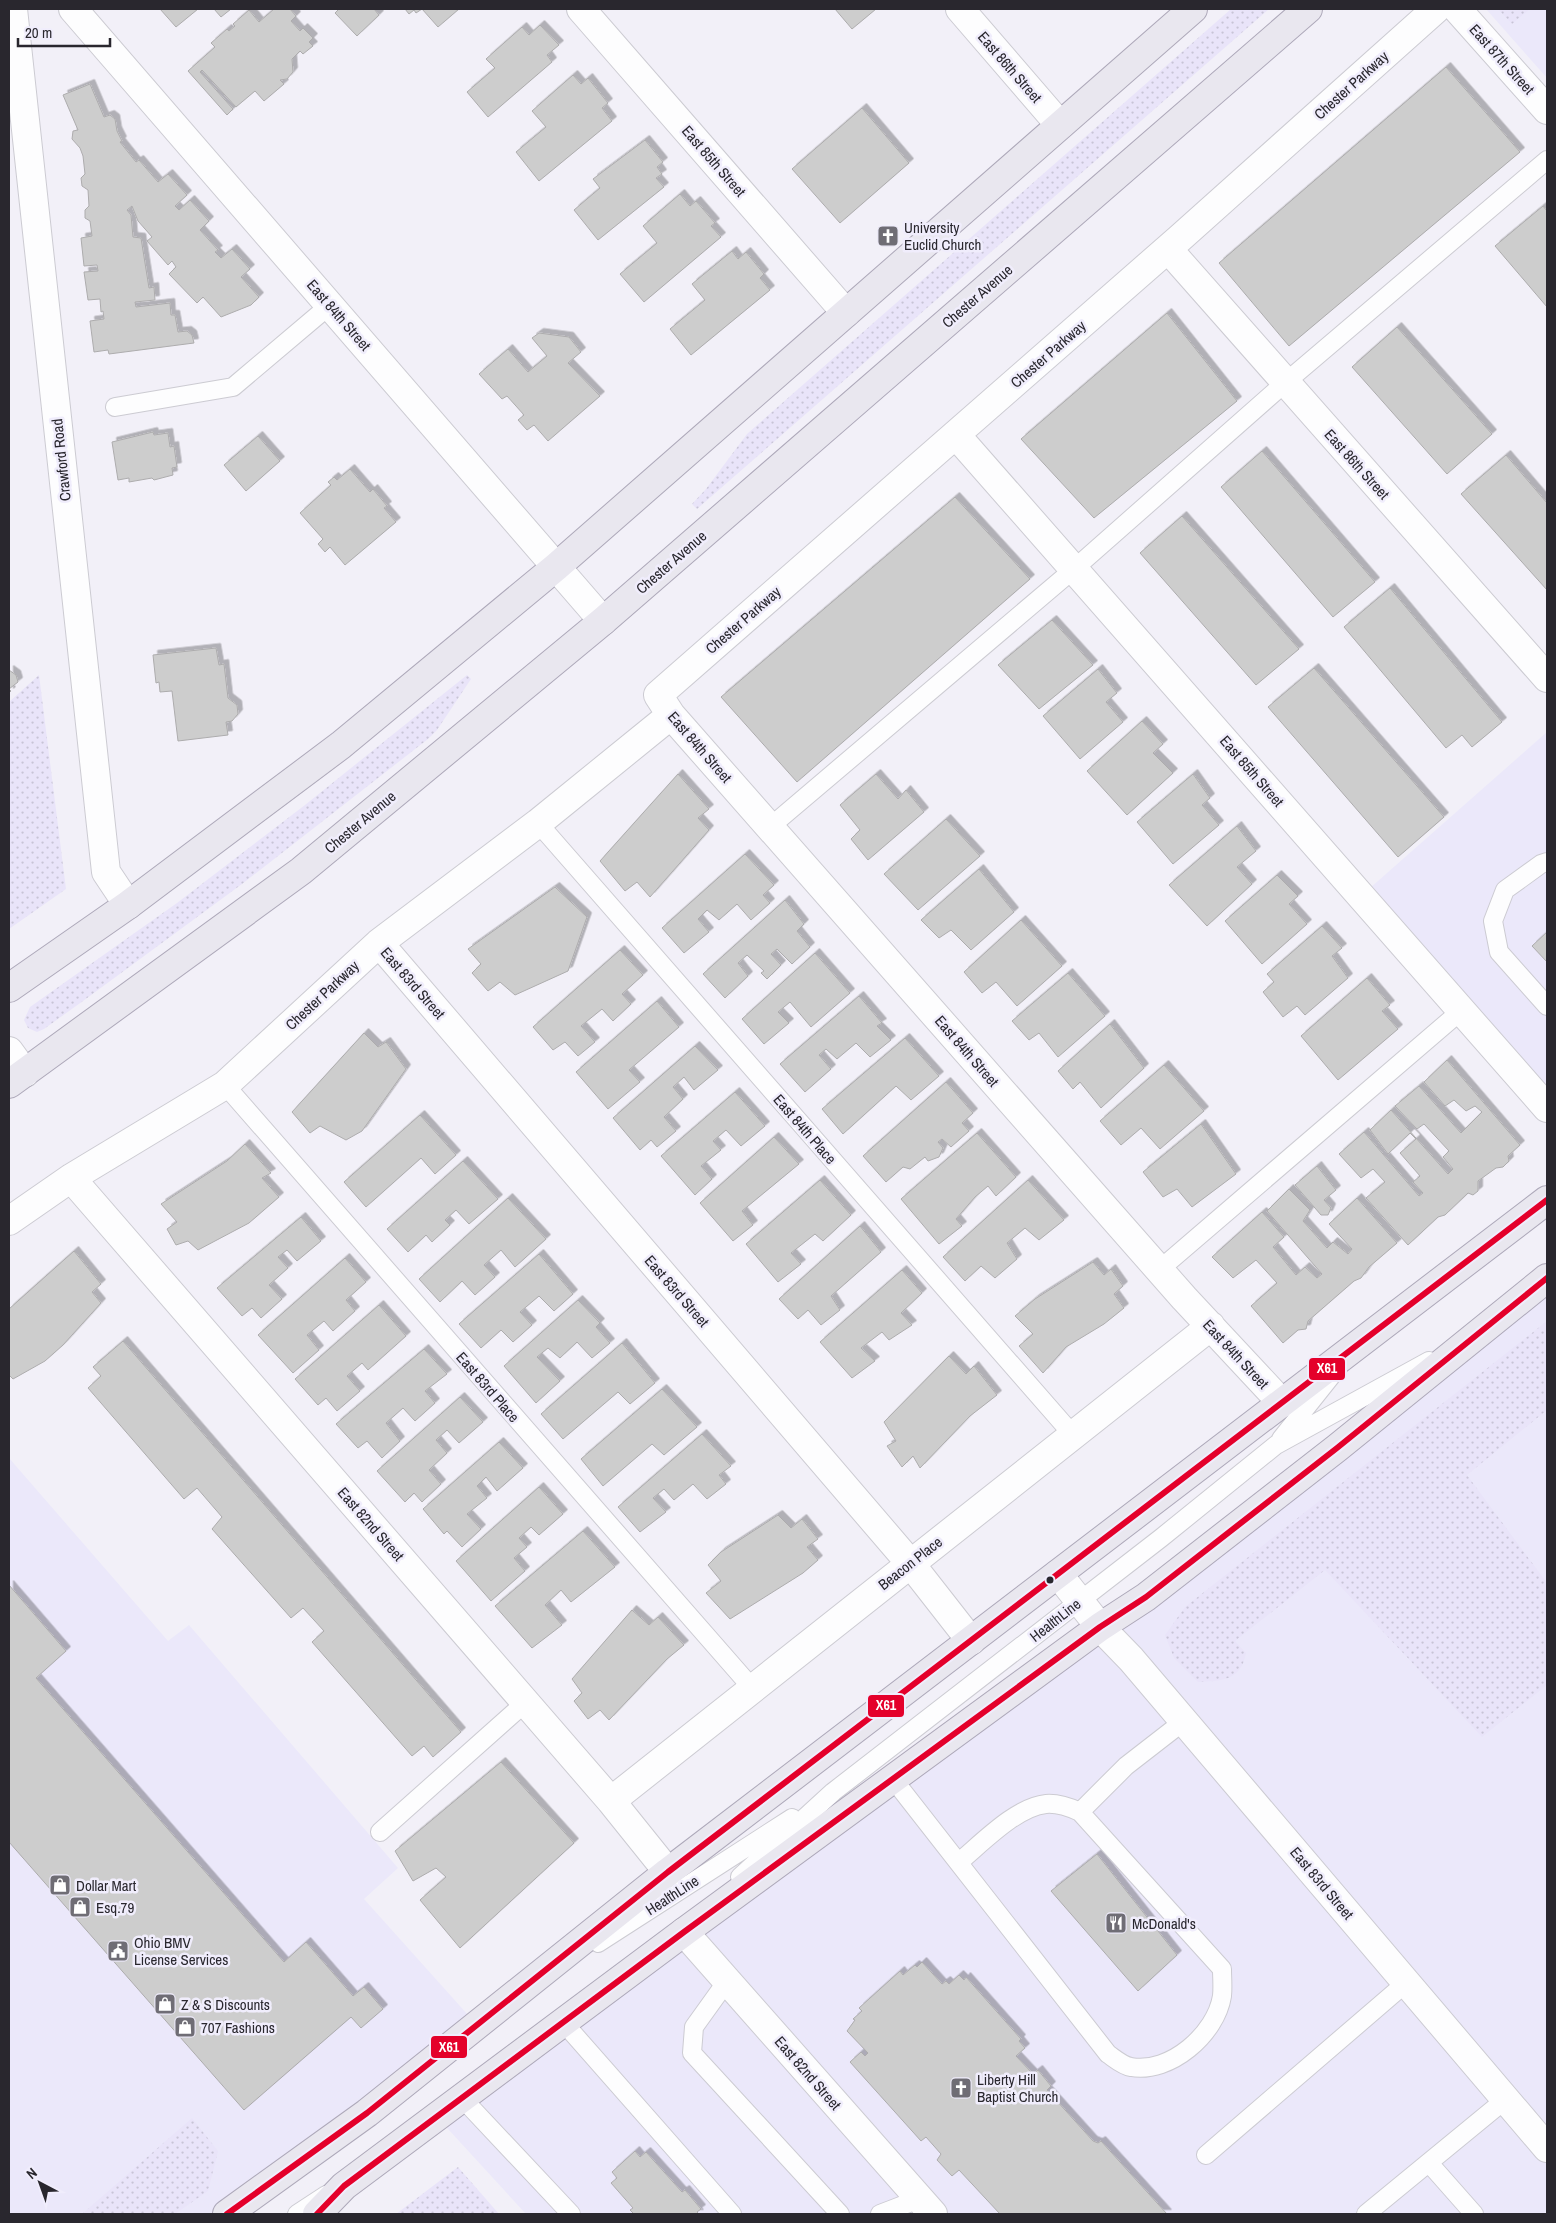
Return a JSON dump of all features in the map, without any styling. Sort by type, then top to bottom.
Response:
[{"type":"main road","points":[[9,988],[128,905],[341,745],[556,567],[1192,9]]},
{"type":"main road","name":"Chester Avenue","points":[[17,1078],[300,871],[603,621],[1308,9]]},
{"type":"main road","points":[[227,2214],[367,2113],[668,1872],[1547,1200]]},
{"type":"main road","points":[[314,2214],[344,2186],[674,1939],[1100,1627],[1146,1597],[1547,1278]]},
{"type":"street","name":"Crawford Road","points":[[13,9],[106,872],[128,905]]},
{"type":"street","name":"East 84th Street","points":[[73,9],[603,621]]},
{"type":"street","name":"East 85th Street","points":[[581,9],[846,313]]},
{"type":"street","name":"East 86th Street","points":[[960,9],[1060,125]]},
{"type":"street","name":"Chester Parkway","points":[[9,1220],[71,1178],[225,1085],[378,944],[538,824],[956,435],[1168,249],[1436,9]]},
{"type":"street","name":"East 87th Street","points":[[1457,9],[1547,110]]},
{"type":"street","name":"East 86th Street","points":[[1168,249],[1547,678]]},
{"type":"street","name":"East 85th Street","points":[[956,435],[1547,1108]]},
{"type":"street","name":"East 84th Street","points":[[664,705],[1159,1270],[1282,1403]]},
{"type":"street","name":"East 83rd Street","points":[[378,944],[910,1562],[971,1641]]},
{"type":"street","points":[[9,1052],[17,1078]]},
{"type":"street","name":"East 82nd Street","points":[[71,1178],[526,1702],[611,1801],[668,1872]]},
{"type":"street","name":"Beacon Place","points":[[611,1801],[910,1562],[1211,1326]]},
{"type":"street","name":"East 83rd Street","points":[[1058,1574],[1100,1627],[1132,1659],[1547,2148]]},
{"type":"street","name":"East 82nd Street","points":[[674,1939],[727,1981],[926,2206]]},
{"type":"lane","points":[[770,827],[1074,569],[1286,382],[1547,160]]},
{"type":"lane","points":[[115,407],[233,387],[330,305]]},
{"type":"lane","name":"East 84th Place","points":[[538,824],[1073,1435]]},
{"type":"lane","points":[[1547,862],[1505,890],[1493,921],[1499,952],[1547,1006]]},
{"type":"lane","points":[[1159,1270],[1462,1010]]},
{"type":"lane","name":"East 83rd Place","points":[[225,1085],[753,1688]]},
{"type":"lane","name":"HealthLine","points":[[674,1939],[833,1792],[1080,1601],[1276,1445],[1478,1334]]},
{"type":"lane","name":"HealthLine","points":[[1276,1445],[1350,1351]]},
{"type":"lane","points":[[380,1832],[526,1702]]},
{"type":"lane","points":[[1080,1812],[1126,1766],[1184,1720]]},
{"type":"lane","points":[[893,1779],[1108,2054],[1129,2067],[1157,2066],[1182,2054],[1208,2030],[1222,1997],[1222,1969],[1080,1812],[1064,1805],[1047,1804],[1030,1808],[1015,1816],[959,1862]]},
{"type":"lane","name":"HealthLine","points":[[511,1998],[833,1792]]},
{"type":"lane","points":[[727,1981],[694,2028],[692,2053],[840,2214]]},
{"type":"lane","points":[[1206,2155],[1407,1982]]},
{"type":"lane","points":[[563,2022],[732,2214]]},
{"type":"lane","points":[[462,2098],[571,2214]]},
{"type":"lane","points":[[1366,2214],[1506,2099]]},
{"type":"lane","points":[[243,2214],[310,2154]]},
{"type":"lane","points":[[1429,2164],[1474,2214]]},
{"type":"lane","points":[[880,2214],[926,2206]]},
{"type":"shaded area","points":[[1231,9],[1269,9],[697,509],[692,504],[706,489],[747,434]]},
{"type":"shaded area","points":[[1486,9],[1547,9],[1547,78]]},
{"type":"shaded area","points":[[1498,9],[1530,9],[1512,24]]},
{"type":"shaded area","points":[[39,675],[66,889],[9,929],[9,702]]},
{"type":"shaded area","points":[[467,675],[471,679],[437,730],[428,739],[242,884],[83,1001],[44,1029],[37,1032],[28,1028],[24,1020],[30,1007],[177,903],[305,805]]},
{"type":"shaded area","points":[[1547,732],[1547,1108],[1361,896]]},
{"type":"shaded area","points":[[1547,1278],[1547,2214],[526,2214],[437,2117]]},
{"type":"shaded area","points":[[1547,1321],[1547,1410],[1467,1475],[1547,1583],[1547,1685],[1482,1737],[1325,1570],[1235,1641],[1246,1653],[1240,1669],[1229,1678],[1198,1682],[1174,1658],[1165,1635],[1185,1607]]},
{"type":"shaded area","points":[[9,1458],[168,1641],[189,1625],[398,1868],[364,1899],[477,2025],[227,2214],[9,2214]]},
{"type":"shaded area","points":[[192,2118],[218,2151],[208,2191],[175,2214],[82,2214]]},
{"type":"shaded area","points":[[458,2167],[499,2214],[396,2214]]},
{"type":"building","points":[[160,9],[198,9],[176,27]]},
{"type":"building","points":[[214,9],[231,9],[221,17]]},
{"type":"building","points":[[274,9],[290,9],[296,16],[291,21],[300,31],[303,28],[313,38],[309,42],[313,46],[303,54],[300,51],[292,59],[293,72],[287,79],[280,80],[284,84],[264,101],[255,91],[236,107],[202,70],[200,72],[233,109],[227,115],[188,71],[215,47],[211,43],[227,29],[229,31],[235,26],[233,24],[249,10],[259,22]]},
{"type":"building","points":[[339,9],[374,9],[379,15],[357,36],[335,13]]},
{"type":"building","points":[[405,9],[422,9],[416,13],[414,10],[409,14]]},
{"type":"building","points":[[422,9],[459,9],[438,27]]},
{"type":"building","points":[[835,9],[876,9],[852,29]]},
{"type":"building","points":[[540,25],[559,45],[547,55],[552,62],[488,117],[467,92],[495,68],[486,59],[522,27],[529,35]]},
{"type":"building","points":[[1446,67],[1520,152],[1289,346],[1219,263]]},
{"type":"building","points":[[573,75],[581,84],[588,78],[608,103],[602,108],[612,121],[539,181],[516,152],[546,127],[532,111]]},
{"type":"building","points":[[90,84],[104,117],[110,115],[115,119],[117,131],[122,141],[120,142],[136,162],[139,160],[158,182],[168,174],[187,195],[175,206],[179,210],[190,200],[209,221],[200,230],[218,250],[215,252],[221,258],[232,249],[250,269],[241,277],[259,297],[251,305],[221,317],[203,297],[197,303],[169,274],[176,267],[172,261],[168,265],[147,241],[152,237],[138,221],[132,206],[127,210],[131,215],[133,237],[141,238],[149,288],[154,287],[155,300],[135,302],[136,307],[170,303],[171,315],[175,315],[178,332],[187,331],[192,335],[194,343],[109,354],[108,350],[94,352],[90,321],[104,319],[103,311],[101,312],[100,299],[88,300],[84,272],[98,271],[97,265],[84,266],[81,238],[92,236],[90,221],[85,218],[85,210],[89,206],[88,190],[82,186],[81,178],[85,174],[83,156],[80,148],[72,139],[73,131],[78,130],[63,95]]},
{"type":"building","points":[[862,108],[909,163],[840,223],[792,169]]},
{"type":"building","points":[[645,140],[663,162],[657,167],[662,174],[656,178],[664,187],[598,240],[574,210],[600,188],[593,179]]},
{"type":"building","points":[[680,194],[690,206],[696,201],[715,223],[711,226],[721,237],[644,302],[620,274],[657,243],[643,226]]},
{"type":"building","points":[[1543,206],[1547,211],[1547,307],[1495,246]]},
{"type":"building","points":[[732,251],[738,259],[746,252],[764,274],[760,278],[770,290],[691,355],[670,329],[705,300],[692,284]]},
{"type":"building","points":[[1167,313],[1237,401],[1094,518],[1021,439]]},
{"type":"building","points":[[1397,327],[1492,434],[1447,474],[1352,367]]},
{"type":"building","points":[[539,333],[569,337],[581,352],[568,363],[600,396],[548,441],[534,425],[527,430],[518,420],[524,415],[507,396],[502,399],[479,374],[508,349],[528,372],[547,356],[532,338]]},
{"type":"building","points":[[153,432],[154,435],[168,433],[170,447],[174,446],[177,467],[172,468],[173,475],[154,480],[152,478],[129,482],[129,478],[118,480],[112,442]]},
{"type":"building","points":[[258,436],[280,461],[246,491],[224,465]]},
{"type":"building","points":[[1262,451],[1375,582],[1333,617],[1221,487]]},
{"type":"building","points":[[1506,455],[1547,503],[1547,590],[1461,494]]},
{"type":"building","points":[[350,469],[370,492],[373,489],[387,506],[384,508],[396,522],[345,565],[330,547],[325,552],[318,544],[323,539],[300,513],[331,485],[328,482],[334,477],[337,480]]},
{"type":"building","points":[[955,497],[1030,579],[797,782],[721,697]]},
{"type":"building","points":[[1182,516],[1299,649],[1256,685],[1140,553]]},
{"type":"building","points":[[1390,588],[1502,722],[1472,747],[1462,735],[1446,748],[1344,627]]},
{"type":"building","points":[[1052,620],[1093,665],[1039,709],[998,665]]},
{"type":"building","points":[[216,648],[219,665],[224,664],[228,698],[237,705],[238,714],[232,721],[226,722],[228,735],[178,741],[172,691],[160,692],[159,682],[156,683],[153,655]]},
{"type":"building","points":[[1314,668],[1444,817],[1398,857],[1268,707]]},
{"type":"building","points":[[1098,669],[1117,693],[1106,702],[1123,722],[1080,759],[1043,716]]},
{"type":"building","points":[[9,670],[16,675],[18,682],[9,689]]},
{"type":"building","points":[[1142,721],[1163,744],[1153,753],[1173,773],[1127,815],[1087,771]]},
{"type":"building","points":[[678,774],[709,809],[698,818],[709,830],[650,897],[637,882],[625,891],[600,861]]},
{"type":"building","points":[[876,774],[898,799],[906,790],[924,812],[868,860],[851,839],[860,830],[840,805]]},
{"type":"building","points":[[1193,774],[1210,798],[1202,805],[1219,825],[1173,864],[1137,822]]},
{"type":"building","points":[[946,819],[980,856],[918,910],[884,874]]},
{"type":"building","points":[[1237,826],[1256,851],[1237,867],[1252,884],[1207,926],[1169,885]]},
{"type":"building","points":[[745,854],[774,885],[763,895],[770,903],[751,920],[737,904],[719,920],[707,910],[698,919],[709,932],[684,953],[662,928]]},
{"type":"building","points":[[979,869],[1014,912],[971,950],[951,930],[939,938],[921,920]]},
{"type":"building","points":[[1277,875],[1298,896],[1289,904],[1307,924],[1262,964],[1225,921]]},
{"type":"building","points":[[555,887],[587,917],[568,971],[515,995],[500,982],[488,991],[472,973],[481,964],[468,949]]},
{"type":"building","points":[[785,900],[804,924],[797,931],[810,947],[792,964],[777,949],[771,954],[781,965],[767,979],[761,973],[764,971],[747,955],[738,963],[748,976],[725,998],[703,974]]},
{"type":"building","points":[[1021,920],[1062,966],[1017,1006],[996,982],[982,993],[964,972]]},
{"type":"building","points":[[1322,926],[1342,948],[1332,956],[1348,978],[1305,1015],[1297,1006],[1283,1017],[1263,992],[1274,982],[1267,974]]},
{"type":"building","points":[[1547,932],[1547,962],[1532,946]]},
{"type":"building","points":[[620,950],[643,975],[622,994],[631,1004],[613,1021],[602,1009],[581,1026],[595,1042],[578,1056],[565,1042],[553,1050],[533,1027]]},
{"type":"building","points":[[815,953],[850,993],[811,1027],[790,1002],[778,1012],[789,1023],[764,1044],[742,1019]]},
{"type":"building","points":[[1068,973],[1105,1016],[1058,1057],[1039,1033],[1029,1040],[1012,1021]]},
{"type":"building","points":[[1367,978],[1390,1005],[1382,1011],[1398,1029],[1338,1080],[1301,1036]]},
{"type":"building","points":[[859,996],[882,1023],[877,1026],[891,1040],[870,1057],[856,1043],[837,1059],[826,1049],[819,1055],[831,1069],[805,1092],[780,1064]]},
{"type":"building","points":[[657,1001],[679,1027],[629,1070],[640,1082],[608,1109],[576,1072]]},
{"type":"building","points":[[1110,1024],[1144,1068],[1101,1108],[1080,1082],[1073,1089],[1058,1071]]},
{"type":"building","points":[[364,1033],[378,1047],[386,1042],[406,1069],[362,1131],[346,1140],[320,1126],[310,1133],[292,1112]]},
{"type":"building","points":[[905,1038],[939,1076],[911,1100],[896,1086],[843,1134],[822,1109]]},
{"type":"building","points":[[695,1046],[718,1070],[694,1090],[684,1077],[673,1087],[683,1099],[664,1117],[676,1131],[657,1147],[651,1140],[640,1150],[613,1118]]},
{"type":"building","points":[[1447,1060],[1520,1145],[1508,1156],[1509,1161],[1503,1167],[1496,1168],[1478,1181],[1478,1191],[1473,1195],[1468,1193],[1445,1215],[1438,1217],[1408,1245],[1366,1198],[1385,1182],[1373,1169],[1361,1178],[1339,1154],[1364,1132],[1419,1196],[1423,1193],[1413,1182],[1420,1176],[1400,1153],[1416,1139],[1410,1133],[1388,1154],[1370,1130],[1391,1110],[1448,1174],[1453,1169],[1443,1157],[1449,1151],[1424,1124],[1417,1129],[1395,1106],[1419,1086],[1461,1133],[1482,1112],[1475,1106],[1466,1111],[1454,1100],[1445,1106],[1424,1082]]},
{"type":"building","points":[[1164,1065],[1204,1111],[1160,1149],[1141,1128],[1121,1145],[1100,1121]]},
{"type":"building","points":[[946,1082],[973,1113],[962,1123],[969,1131],[951,1147],[942,1139],[938,1142],[943,1148],[939,1157],[928,1161],[925,1157],[910,1169],[903,1167],[886,1182],[863,1156]]},
{"type":"building","points":[[735,1092],[765,1126],[741,1146],[726,1130],[713,1141],[721,1150],[701,1166],[712,1179],[695,1195],[661,1156]]},
{"type":"building","points":[[420,1115],[456,1155],[435,1174],[421,1158],[366,1207],[344,1182]]},
{"type":"building","points":[[1201,1124],[1236,1174],[1192,1207],[1177,1189],[1163,1197],[1143,1172]]},
{"type":"building","points":[[977,1133],[1016,1177],[996,1196],[988,1186],[975,1197],[956,1219],[962,1226],[939,1244],[901,1199]]},
{"type":"building","points":[[774,1137],[799,1164],[742,1211],[753,1225],[733,1241],[700,1203]]},
{"type":"building","points":[[245,1144],[271,1173],[262,1178],[279,1197],[249,1223],[198,1250],[188,1241],[176,1245],[167,1229],[177,1222],[161,1204],[227,1161]]},
{"type":"building","points":[[463,1161],[498,1199],[469,1224],[456,1210],[445,1220],[450,1225],[432,1242],[426,1235],[408,1252],[387,1229]]},
{"type":"building","points":[[1317,1166],[1336,1190],[1324,1200],[1331,1208],[1328,1215],[1321,1215],[1295,1185]]},
{"type":"building","points":[[820,1180],[851,1215],[823,1241],[815,1234],[791,1253],[801,1264],[778,1282],[746,1244]]},
{"type":"building","points":[[1028,1180],[1064,1220],[1039,1240],[1025,1228],[1007,1243],[1017,1259],[995,1278],[981,1266],[965,1281],[943,1257]]},
{"type":"building","points":[[1289,1189],[1310,1210],[1303,1221],[1327,1248],[1333,1242],[1348,1254],[1352,1249],[1329,1224],[1357,1198],[1397,1243],[1369,1267],[1361,1278],[1354,1281],[1308,1321],[1306,1329],[1298,1330],[1283,1343],[1251,1306],[1277,1283],[1256,1260],[1233,1278],[1212,1257],[1262,1212],[1284,1237],[1273,1247],[1296,1275],[1305,1267],[1317,1278],[1322,1274],[1267,1211]]},
{"type":"building","points":[[508,1198],[546,1239],[515,1267],[501,1250],[484,1265],[495,1277],[475,1295],[462,1281],[440,1302],[419,1279]]},
{"type":"building","points":[[301,1217],[321,1241],[297,1261],[287,1250],[278,1257],[288,1268],[269,1285],[282,1299],[261,1318],[252,1308],[242,1316],[217,1288]]},
{"type":"building","points":[[860,1226],[881,1252],[831,1296],[840,1310],[821,1325],[808,1310],[798,1319],[779,1299]]},
{"type":"building","points":[[74,1251],[101,1284],[92,1292],[101,1303],[63,1345],[45,1361],[13,1379],[9,1375],[9,1309]]},
{"type":"building","points":[[539,1254],[573,1294],[554,1311],[539,1296],[520,1312],[532,1325],[513,1342],[501,1330],[481,1348],[459,1324]]},
{"type":"building","points":[[345,1258],[366,1282],[346,1300],[355,1311],[333,1331],[324,1321],[307,1335],[319,1350],[293,1373],[258,1335]]},
{"type":"building","points":[[1093,1262],[1104,1275],[1111,1269],[1123,1286],[1114,1294],[1124,1308],[1104,1324],[1066,1347],[1043,1373],[1019,1346],[1033,1334],[1015,1316],[1035,1299]]},
{"type":"building","points":[[902,1270],[922,1293],[901,1313],[912,1325],[889,1340],[882,1332],[861,1348],[875,1361],[852,1378],[820,1342]]},
{"type":"building","points":[[578,1300],[600,1323],[596,1327],[610,1343],[592,1358],[577,1342],[560,1358],[548,1348],[537,1357],[560,1381],[536,1403],[504,1366]]},
{"type":"building","points":[[379,1305],[406,1336],[368,1370],[362,1363],[347,1376],[360,1391],[337,1411],[326,1398],[318,1405],[295,1379]]},
{"type":"building","points":[[123,1341],[461,1732],[433,1757],[424,1746],[412,1756],[312,1642],[324,1631],[303,1608],[291,1618],[212,1529],[222,1517],[197,1488],[184,1499],[88,1388],[101,1376],[93,1367]]},
{"type":"building","points":[[622,1343],[655,1383],[630,1404],[618,1392],[563,1439],[541,1414]]},
{"type":"building","points":[[424,1349],[447,1374],[425,1391],[435,1403],[415,1421],[403,1408],[386,1423],[400,1441],[382,1458],[367,1441],[358,1448],[336,1424]]},
{"type":"building","points":[[949,1356],[966,1374],[974,1366],[997,1395],[970,1416],[920,1468],[913,1456],[902,1467],[887,1446],[896,1441],[884,1422]]},
{"type":"building","points":[[662,1389],[697,1427],[664,1455],[652,1444],[603,1486],[581,1459]]},
{"type":"building","points":[[460,1397],[483,1422],[459,1443],[447,1430],[436,1440],[447,1453],[429,1470],[441,1484],[422,1502],[414,1493],[405,1502],[377,1471]]},
{"type":"building","points":[[702,1434],[731,1466],[719,1475],[726,1484],[707,1499],[693,1484],[674,1500],[664,1489],[653,1498],[666,1512],[640,1532],[618,1507]]},
{"type":"building","points":[[499,1442],[523,1468],[497,1491],[486,1477],[477,1486],[487,1498],[467,1514],[481,1529],[462,1547],[447,1531],[444,1534],[423,1509]]},
{"type":"building","points":[[539,1487],[563,1514],[539,1535],[531,1527],[519,1538],[527,1547],[514,1558],[525,1571],[491,1601],[456,1561]]},
{"type":"building","points":[[778,1515],[791,1528],[802,1519],[818,1539],[807,1547],[818,1560],[803,1573],[730,1619],[706,1593],[721,1581],[708,1565],[721,1552]]},
{"type":"building","points":[[583,1531],[615,1567],[571,1602],[561,1590],[545,1605],[562,1625],[532,1648],[495,1606]]},
{"type":"building","points":[[9,1585],[66,1651],[36,1678],[284,1962],[306,1942],[353,1996],[364,1987],[383,2009],[361,2028],[351,2017],[244,2110],[9,1842]]},
{"type":"building","points":[[632,1610],[649,1625],[658,1617],[684,1645],[667,1659],[609,1720],[600,1710],[588,1719],[574,1701],[582,1693],[572,1679]]},
{"type":"building","points":[[501,1762],[574,1843],[460,1948],[420,1900],[446,1877],[436,1868],[413,1881],[395,1851]]},
{"type":"building","name":"McDonald's","points":[[1097,1854],[1177,1955],[1138,1991],[1051,1891]]},
{"type":"building","name":"Liberty Hill Baptist Church","points":[[922,1962],[942,1984],[946,1981],[949,1984],[959,1975],[964,1980],[966,1977],[1021,2039],[1019,2041],[1025,2048],[1016,2056],[1033,2074],[1038,2070],[1051,2086],[1047,2090],[1093,2141],[1098,2143],[1101,2141],[1167,2214],[1000,2214],[959,2170],[952,2176],[937,2160],[941,2154],[926,2137],[921,2141],[850,2062],[861,2052],[865,2056],[868,2053],[847,2031],[855,2020],[853,2019],[862,2011],[859,2008],[900,1971],[903,1975]]},
{"type":"building","points":[[635,2151],[640,2157],[646,2152],[682,2192],[685,2190],[701,2209],[697,2212],[699,2214],[634,2214],[630,2210],[633,2208],[611,2183],[617,2178],[612,2172]]},
{"type":"transit line","name":"X61","points":[[227,2214],[367,2113],[668,1872],[1547,1200]]},
{"type":"transit line","name":"X61","points":[[317,2214],[344,2186],[684,1932],[1100,1627],[1146,1597],[1337,1448],[1547,1278]]},
{"type":"place","name":"University Euclid Church","points":[[888,236]]},
{"type":"place","name":"Dollar Mart","points":[[60,1885]]},
{"type":"place","name":"Esq.79","points":[[80,1907]]},
{"type":"place","name":"McDonald's","points":[[1116,1923]]},
{"type":"place","name":"Ohio BMV License Services","points":[[118,1951]]},
{"type":"place","name":"Z & S Discounts","points":[[165,2004]]},
{"type":"place","name":"707 Fashions","points":[[185,2027]]},
{"type":"place","name":"Liberty Hill Baptist Church","points":[[961,2088]]}]
